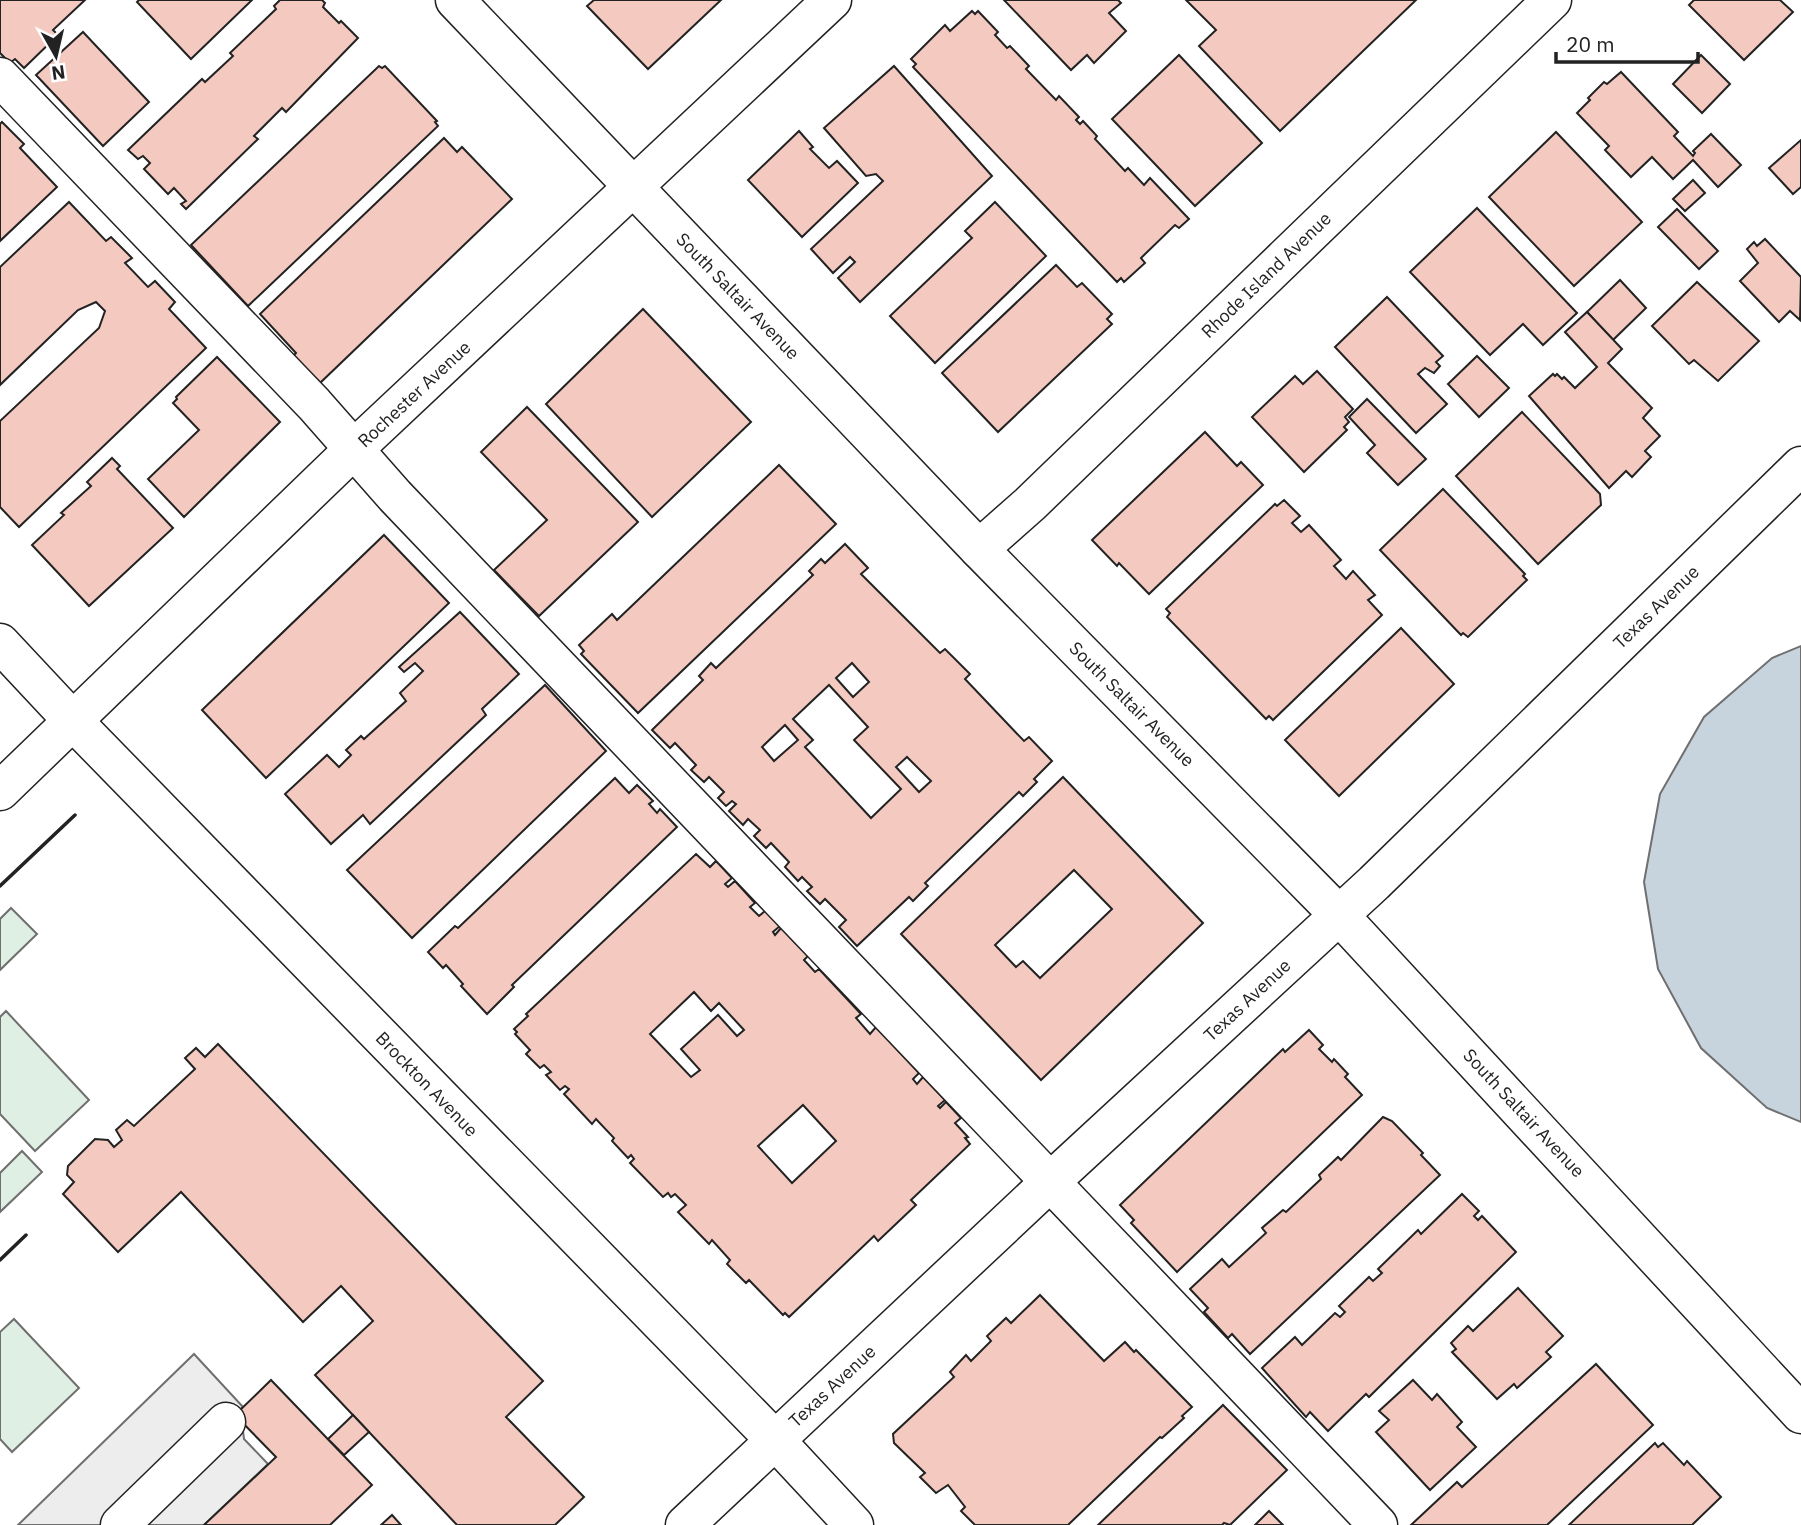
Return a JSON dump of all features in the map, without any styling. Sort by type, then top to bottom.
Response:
[{"type":"street","name":"South Saltair Avenue","points":[[455,0],[979,549],[1339,915],[1801,1414]]},
{"type":"street","name":"Rochester Avenue","points":[[0,791],[353,450],[832,0]]},
{"type":"street","name":"Rhode Island Avenue","points":[[979,549],[1030,504],[1552,0]]},
{"type":"street","points":[[0,77],[1378,1525]]},
{"type":"street","name":"Texas Avenue","points":[[685,1525],[1339,915],[1801,466]]},
{"type":"street","name":"Brockton Avenue","points":[[0,643],[775,1440],[854,1525]]},
{"type":"street","points":[[120,1525],[226,1422]]},
{"type":"green space","points":[[11,908],[37,934],[0,970],[0,919]]},
{"type":"green space","points":[[6,1011],[89,1100],[35,1151],[0,1114],[0,1017]]},
{"type":"green space","points":[[22,1151],[42,1172],[0,1212],[0,1173]]},
{"type":"green space","points":[[14,1319],[79,1388],[12,1452],[0,1439],[0,1332]]},
{"type":"shaded area","points":[[1801,646],[1801,1122],[1767,1108],[1701,1048],[1658,969],[1644,882],[1660,794],[1704,717],[1772,658]]},
{"type":"shaded area","points":[[194,1354],[243,1407],[235,1415],[242,1422],[244,1439],[268,1464],[204,1525],[18,1525]]},
{"type":"building","points":[[0,0],[85,0],[53,30],[58,35],[24,68],[15,59],[10,63],[0,53]]},
{"type":"building","points":[[252,0],[191,59],[137,2]]},
{"type":"building","points":[[280,0],[322,0],[325,3],[323,7],[358,38],[286,112],[282,108],[254,136],[258,139],[186,209],[181,204],[186,201],[174,188],[168,194],[144,169],[150,163],[143,156],[138,159],[128,150],[202,79],[205,82],[233,56],[230,53],[276,9],[274,6]]},
{"type":"building","points":[[594,0],[721,0],[648,69],[587,6]]},
{"type":"building","points":[[1004,0],[1118,0],[1121,3],[1109,13],[1126,31],[1094,63],[1087,55],[1071,70]]},
{"type":"building","points":[[1186,0],[1416,0],[1280,131],[1199,46],[1216,30]]},
{"type":"building","points":[[1694,0],[1780,0],[1793,12],[1744,60],[1689,5]]},
{"type":"building","points":[[972,11],[975,14],[978,11],[998,32],[995,35],[1007,48],[1010,46],[1029,66],[1026,69],[1056,100],[1059,96],[1079,117],[1076,120],[1080,124],[1083,121],[1097,136],[1095,139],[1125,171],[1128,168],[1144,185],[1150,178],[1189,219],[1179,228],[1175,225],[1141,258],[1145,263],[1124,282],[1121,278],[1117,282],[913,67],[916,64],[911,59],[945,25],[950,31]]},
{"type":"building","points":[[83,32],[149,102],[103,146],[36,75]]},
{"type":"building","points":[[1179,55],[1262,143],[1195,206],[1112,119]]},
{"type":"building","points":[[1701,55],[1730,84],[1702,113],[1673,84]]},
{"type":"building","points":[[379,66],[385,66],[437,121],[435,122],[438,126],[248,306],[191,245]]},
{"type":"building","points":[[894,66],[992,176],[860,302],[838,278],[855,262],[850,257],[833,273],[811,249],[883,181],[876,174],[866,176],[824,128]]},
{"type":"building","points":[[1621,72],[1678,132],[1674,136],[1693,156],[1693,151],[1711,134],[1741,165],[1718,187],[1693,160],[1673,179],[1652,157],[1631,177],[1605,150],[1609,146],[1577,113],[1604,82],[1607,84]]},
{"type":"building","points":[[2,122],[24,144],[20,148],[57,187],[0,241],[0,124]]},
{"type":"building","points":[[799,131],[813,147],[810,149],[829,168],[837,161],[858,183],[802,237],[748,180]]},
{"type":"building","points":[[1556,132],[1642,222],[1574,286],[1489,197]]},
{"type":"building","points":[[444,138],[457,152],[462,147],[512,199],[320,383],[293,356],[296,353],[260,314]]},
{"type":"building","points":[[1801,140],[1801,187],[1793,194],[1769,168]]},
{"type":"building","points":[[1693,180],[1705,193],[1685,211],[1673,199]]},
{"type":"building","points":[[69,202],[106,241],[111,237],[132,258],[125,263],[148,287],[155,281],[175,302],[169,309],[206,348],[19,527],[0,507],[0,421],[99,328],[105,311],[96,302],[78,310],[0,385],[0,267]]},
{"type":"building","points":[[995,202],[1046,256],[935,363],[890,316],[972,238],[965,231]]},
{"type":"building","points":[[1477,208],[1577,313],[1543,345],[1523,324],[1490,355],[1410,272]]},
{"type":"building","points":[[1677,209],[1718,251],[1699,269],[1658,227]]},
{"type":"building","points":[[1765,239],[1801,277],[1800,320],[1790,311],[1779,322],[1740,281],[1758,263],[1747,249],[1754,242],[1757,246]]},
{"type":"building","points":[[1056,265],[1077,287],[1082,283],[1112,314],[1107,319],[1112,324],[998,432],[942,373]]},
{"type":"building","points":[[1620,280],[1646,308],[1613,340],[1587,312]]},
{"type":"building","points":[[1697,282],[1759,341],[1718,381],[1694,360],[1689,364],[1652,326]]},
{"type":"building","points":[[1387,297],[1443,356],[1436,362],[1440,366],[1434,373],[1425,368],[1418,374],[1447,404],[1416,433],[1335,347]]},
{"type":"building","points":[[643,309],[751,422],[652,517],[546,404]]},
{"type":"building","points":[[1587,312],[1622,349],[1608,363],[1652,408],[1643,418],[1660,436],[1645,451],[1651,457],[1632,477],[1626,471],[1609,488],[1529,396],[1553,374],[1562,379],[1564,377],[1575,388],[1597,367],[1565,332]]},
{"type":"building","points":[[1477,356],[1509,388],[1479,417],[1448,384]]},
{"type":"building","points":[[217,357],[280,422],[184,517],[148,479],[199,430],[173,403]]},
{"type":"building","points":[[1317,371],[1353,409],[1345,417],[1349,422],[1344,427],[1347,430],[1304,472],[1252,417],[1295,376],[1303,384]]},
{"type":"building","points":[[1367,399],[1426,459],[1398,485],[1367,453],[1375,445],[1349,417]]},
{"type":"building","points":[[527,407],[638,522],[539,616],[494,570],[547,520],[481,452]]},
{"type":"building","points":[[1522,412],[1600,494],[1601,505],[1538,564],[1456,476]]},
{"type":"building","points":[[1205,432],[1237,466],[1241,462],[1263,485],[1149,594],[1092,540]]},
{"type":"building","points":[[112,458],[120,466],[117,469],[173,528],[89,606],[32,545],[64,515],[61,513],[91,486],[87,482]]},
{"type":"building","points":[[779,465],[836,524],[638,713],[581,654],[584,651],[579,645],[612,614],[617,620]]},
{"type":"building","points":[[1443,489],[1525,574],[1523,576],[1527,580],[1468,637],[1463,633],[1461,635],[1380,550]]},
{"type":"building","points":[[1284,500],[1300,516],[1292,523],[1301,532],[1309,525],[1341,560],[1334,566],[1346,579],[1353,571],[1375,595],[1368,600],[1382,615],[1273,720],[1269,716],[1266,719],[1167,617],[1170,613],[1166,609],[1275,504],[1277,506]]},
{"type":"building","points":[[384,535],[449,603],[266,778],[202,710]]},
{"type":"building","points":[[845,544],[868,568],[861,574],[940,653],[945,649],[970,674],[965,679],[1024,741],[1029,737],[1052,761],[1034,779],[1037,782],[1023,796],[1019,792],[925,883],[928,886],[913,901],[909,897],[857,946],[839,927],[846,920],[825,899],[820,904],[807,891],[812,887],[802,877],[798,881],[785,867],[789,862],[771,843],[766,848],[754,836],[760,830],[748,819],[743,825],[729,811],[736,804],[732,801],[726,806],[718,798],[724,792],[709,777],[704,782],[691,770],[696,765],[675,743],[670,748],[652,730],[703,680],[699,676],[711,663],[716,668],[813,575],[809,571],[821,559],[825,563]],"holes":[[[852,663],[869,682],[853,697],[836,678]],[[829,685],[868,727],[854,740],[901,789],[871,818],[805,747],[813,740],[793,719]],[[785,725],[798,740],[774,761],[762,747]],[[907,757],[931,781],[919,792],[896,767]]]},
{"type":"building","points":[[460,612],[519,674],[482,709],[486,715],[370,824],[363,815],[331,844],[285,794],[327,755],[339,767],[351,755],[346,750],[361,736],[364,739],[406,701],[400,693],[423,671],[415,663],[404,672],[399,667]]},
{"type":"building","points":[[1401,628],[1454,684],[1339,796],[1285,740]]},
{"type":"building","points":[[545,685],[606,751],[412,938],[347,870]]},
{"type":"building","points":[[1063,777],[1203,923],[1041,1080],[901,934]],"holes":[[[1074,870],[1112,909],[1040,978],[1023,961],[1016,967],[995,945]]]},
{"type":"building","points":[[615,778],[629,793],[637,785],[653,801],[649,804],[657,813],[660,809],[677,827],[512,985],[514,987],[487,1014],[446,965],[443,968],[428,952],[455,926],[458,928]]},
{"type":"building","points":[[696,854],[710,867],[716,861],[732,878],[725,884],[728,887],[735,881],[755,903],[750,907],[759,916],[765,911],[780,926],[773,932],[775,935],[781,928],[808,956],[804,960],[815,972],[819,969],[861,1014],[856,1018],[870,1034],[876,1027],[919,1073],[913,1079],[917,1084],[923,1077],[945,1100],[938,1106],[940,1108],[946,1102],[961,1118],[955,1123],[968,1137],[965,1138],[970,1144],[911,1200],[916,1205],[878,1241],[874,1236],[789,1317],[785,1313],[783,1315],[749,1280],[746,1283],[727,1264],[730,1260],[712,1240],[709,1244],[678,1212],[686,1205],[675,1194],[671,1197],[668,1193],[663,1197],[630,1163],[634,1159],[631,1155],[628,1158],[596,1119],[592,1124],[564,1094],[569,1089],[565,1086],[560,1090],[546,1075],[551,1072],[544,1065],[540,1068],[526,1054],[530,1050],[515,1034],[517,1032],[514,1029],[528,1016],[526,1014]],"holes":[[[694,992],[711,1011],[719,1003],[744,1030],[737,1036],[718,1015],[681,1049],[700,1070],[691,1077],[650,1034]],[[803,1105],[836,1141],[792,1183],[758,1146]]]},
{"type":"building","points":[[1309,1030],[1323,1045],[1319,1049],[1332,1062],[1334,1059],[1348,1074],[1345,1077],[1362,1095],[1177,1272],[1131,1223],[1134,1220],[1120,1205],[1283,1049],[1285,1052]]},
{"type":"building","points":[[218,1044],[543,1381],[506,1417],[584,1497],[555,1525],[457,1525],[315,1375],[373,1321],[341,1286],[303,1322],[181,1192],[118,1252],[63,1194],[74,1182],[67,1175],[68,1166],[95,1139],[108,1140],[114,1147],[122,1140],[116,1130],[127,1120],[134,1126],[195,1069],[185,1058],[196,1048],[205,1057]]},
{"type":"building","points":[[1383,1117],[1392,1121],[1440,1175],[1250,1354],[1232,1334],[1228,1338],[1204,1312],[1208,1308],[1190,1289],[1222,1259],[1229,1267],[1266,1233],[1262,1228],[1283,1210],[1286,1212],[1321,1179],[1319,1175],[1338,1157],[1341,1160]]},
{"type":"building","points":[[1462,1194],[1479,1211],[1474,1216],[1478,1220],[1482,1216],[1516,1252],[1369,1397],[1366,1394],[1328,1431],[1310,1412],[1306,1417],[1262,1368],[1295,1337],[1302,1345],[1335,1313],[1340,1317],[1345,1312],[1339,1306],[1369,1277],[1373,1281],[1382,1273],[1378,1269],[1418,1230],[1421,1234]]},
{"type":"building","points":[[1518,1288],[1563,1336],[1546,1352],[1551,1357],[1517,1388],[1514,1384],[1497,1399],[1452,1352],[1456,1349],[1451,1343],[1468,1326],[1473,1331]]},
{"type":"building","points":[[1040,1295],[1104,1361],[1125,1342],[1192,1407],[1182,1416],[1184,1418],[1160,1437],[1068,1525],[975,1525],[961,1511],[965,1507],[948,1485],[936,1493],[920,1477],[925,1473],[894,1443],[893,1434],[954,1377],[950,1372],[966,1355],[971,1361],[991,1341],[987,1336],[1006,1318],[1011,1323]]},
{"type":"building","points":[[1596,1364],[1653,1425],[1547,1525],[1411,1525],[1457,1482],[1462,1487]]},
{"type":"building","points":[[271,1380],[372,1485],[330,1525],[204,1525],[276,1457],[235,1415]]},
{"type":"building","points":[[1413,1380],[1432,1400],[1437,1394],[1462,1422],[1457,1427],[1476,1447],[1430,1490],[1376,1432],[1389,1420],[1379,1411]]},
{"type":"building","points":[[1223,1405],[1287,1470],[1230,1525],[1098,1525]]},
{"type":"building","points":[[353,1415],[369,1432],[344,1455],[328,1439]]},
{"type":"building","points":[[1655,1443],[1658,1447],[1663,1443],[1684,1465],[1687,1461],[1721,1497],[1692,1525],[1569,1525]]},
{"type":"building","points":[[1269,1511],[1283,1525],[1255,1525]]},
{"type":"building","points":[[392,1515],[401,1525],[381,1525]]},
{"type":"wall","points":[[0,886],[75,815]]},
{"type":"wall","points":[[0,1260],[26,1235]]}]
